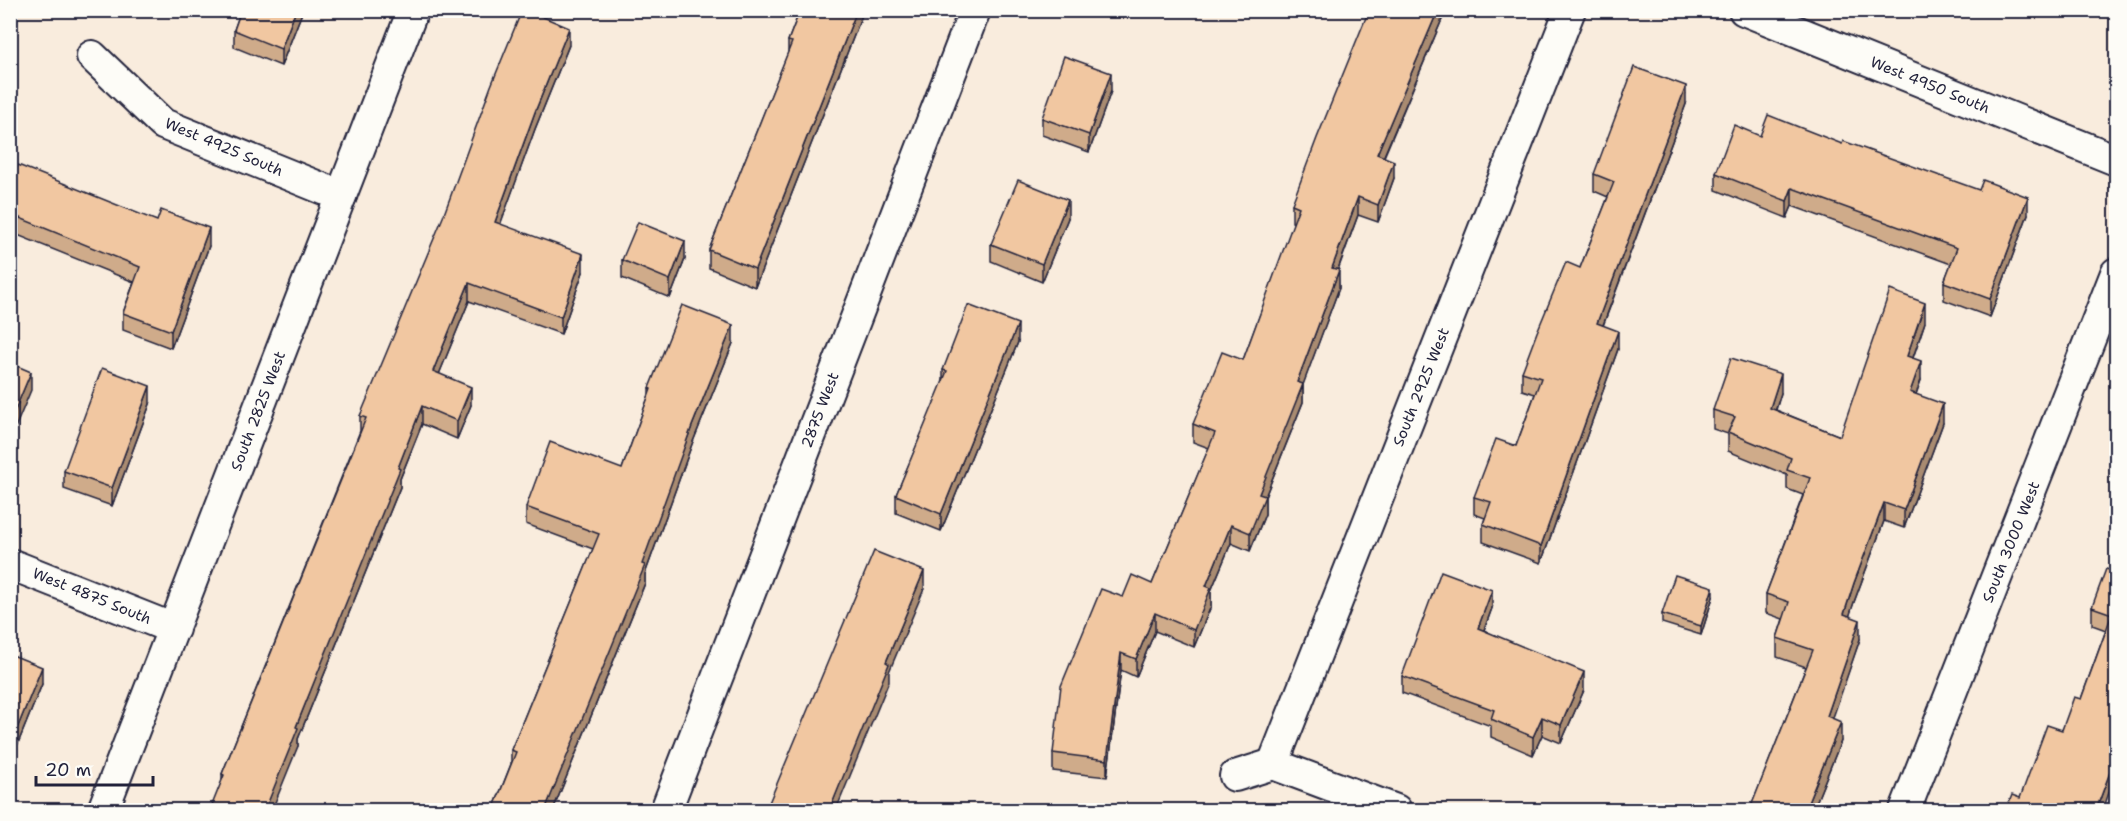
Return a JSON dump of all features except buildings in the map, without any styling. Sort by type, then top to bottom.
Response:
[{"type":"street","name":"South 2825 West","points":[[103,810],[413,10]]},
{"type":"street","name":"2875 West","points":[[666,810],[975,10]]},
{"type":"street","name":"South 2925 West","points":[[1273,764],[1570,10]]},
{"type":"street","name":"West 4950 South","points":[[1744,10],[2116,160]]},
{"type":"street","name":"West 4925 South","points":[[92,56],[163,124],[341,196]]},
{"type":"street","name":"South 3000 West","points":[[1905,810],[2116,273]]},
{"type":"street","name":"West 4875 South","points":[[10,564],[174,629]]},
{"type":"street","points":[[1235,776],[1273,764],[1396,810]]}]
